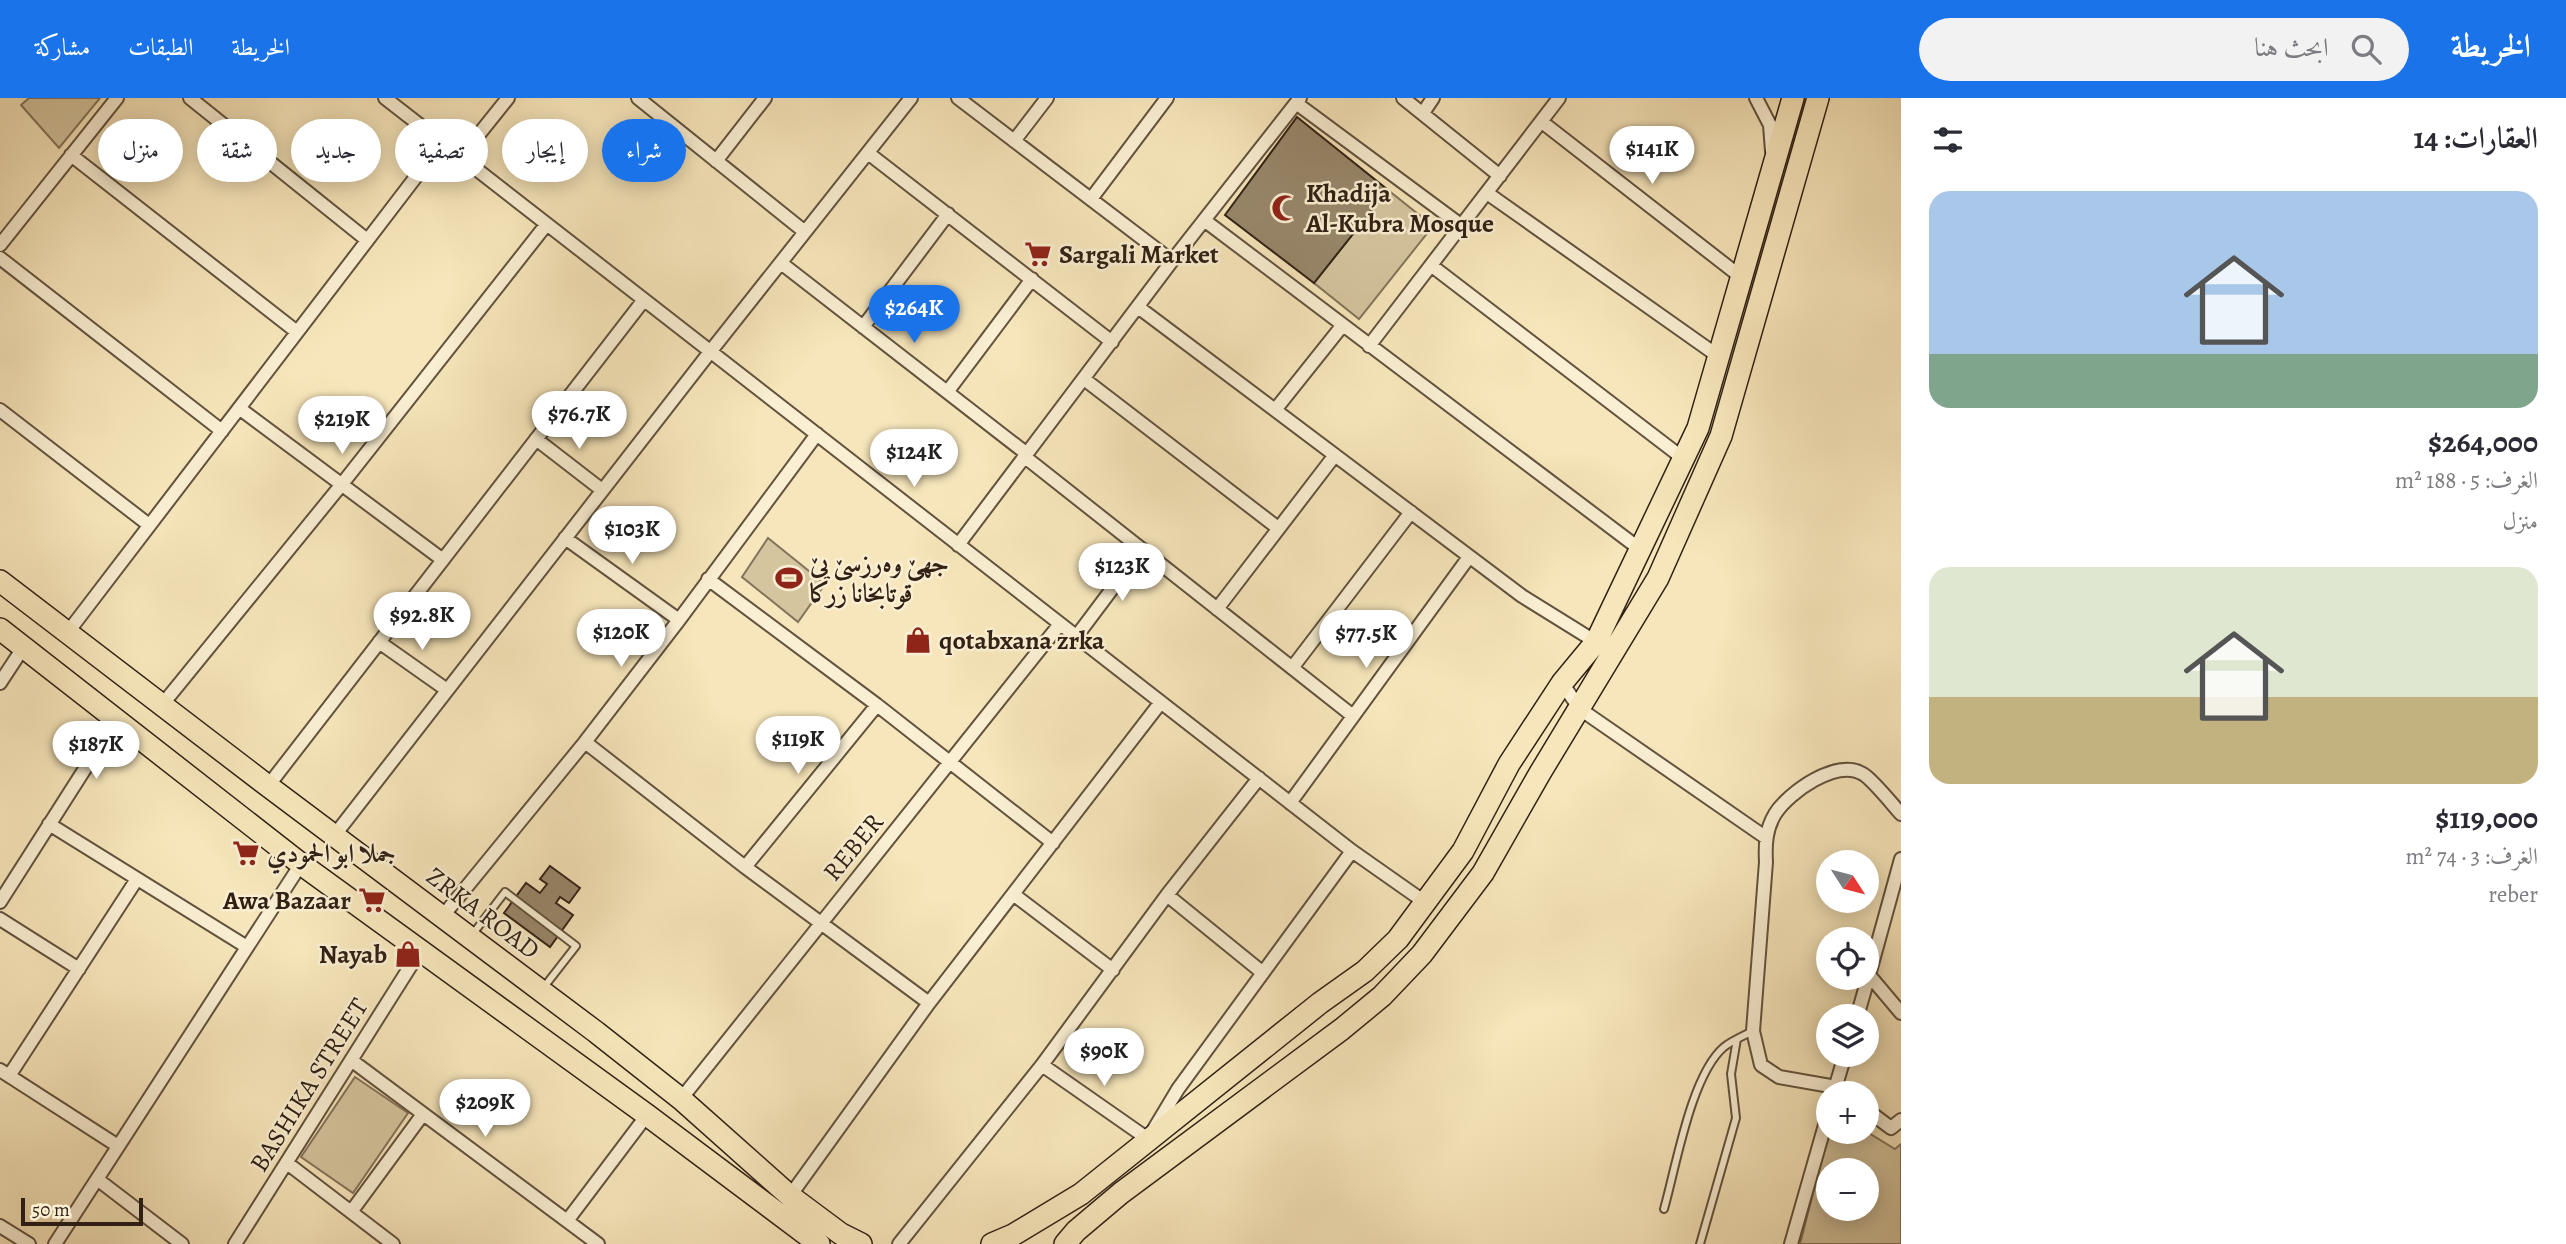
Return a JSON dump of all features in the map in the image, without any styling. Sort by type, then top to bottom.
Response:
[{"type":"main road","points":[[992,1244],[1013,1236],[1081,1194],[1320,1003],[1365,971],[1398,939],[1463,851],[1509,764],[1562,683],[1596,642],[1698,428],[1793,98]]},
{"type":"main road","points":[[1065,1244],[1121,1192],[1342,1029],[1382,996],[1422,954],[1483,873],[1658,578],[1721,436],[1818,98]]},
{"type":"main road","name":"ZRKA ROAD","points":[[0,581],[596,1032],[681,1099],[790,1196],[841,1234],[861,1244]]},
{"type":"main road","points":[[0,629],[301,864],[647,1115],[819,1244]]},
{"type":"main road","points":[[574,1062],[596,1032]]},
{"type":"street","points":[[0,245],[117,98]]},
{"type":"street","points":[[190,98],[367,240]]},
{"type":"street","points":[[385,98],[411,119]]},
{"type":"street","points":[[488,123],[508,98]]},
{"type":"street","points":[[638,98],[806,232]]},
{"type":"street","points":[[334,836],[709,352],[911,98]]},
{"type":"street","points":[[958,98],[1172,261]]},
{"type":"street","points":[[1014,141],[1047,98]]},
{"type":"street","points":[[1091,200],[1167,98]]},
{"type":"street","points":[[1403,98],[1500,176]]},
{"type":"street","points":[[1423,113],[1433,98]]},
{"type":"street","points":[[1369,346],[1559,98]]},
{"type":"street","points":[[1756,98],[1770,125],[1774,165]]},
{"type":"street","points":[[716,161],[763,99]]},
{"type":"street","points":[[958,545],[1172,261],[1298,100],[1462,226]]},
{"type":"street","points":[[1542,122],[1741,276]]},
{"type":"street","points":[[867,153],[1112,342]]},
{"type":"street","points":[[71,155],[297,332]]},
{"type":"street","points":[[488,180],[1352,851],[1426,903]]},
{"type":"street","points":[[68,632],[412,182]]},
{"type":"street","points":[[1487,193],[1718,356]]},
{"type":"street","points":[[863,327],[948,215]]},
{"type":"street","points":[[1204,220],[1641,550]]},
{"type":"street","points":[[162,705],[342,484],[546,225]]},
{"type":"street","points":[[0,258],[222,431]]},
{"type":"street","points":[[781,263],[948,391],[1353,716]]},
{"type":"street","points":[[1432,266],[1684,459]]},
{"type":"street","points":[[948,391],[1032,279]]},
{"type":"street","points":[[268,786],[643,300]]},
{"type":"street","points":[[1138,307],[1522,596],[1596,642]]},
{"type":"street","points":[[1275,410],[1342,326]]},
{"type":"street","points":[[1084,379],[1278,528]]},
{"type":"street","points":[[239,408],[443,560]]},
{"type":"street","points":[[0,410],[149,525]]},
{"type":"street","points":[[443,918],[585,742],[817,434]]},
{"type":"street","points":[[536,439],[603,489]]},
{"type":"street","points":[[1217,609],[1335,455]]},
{"type":"street","points":[[1292,668],[1411,512]]},
{"type":"street","points":[[565,538],[679,620]]},
{"type":"street","points":[[1076,637],[1142,549]]},
{"type":"street","points":[[1290,803],[1469,557]]},
{"type":"street","points":[[708,579],[877,705],[1053,843]]},
{"type":"street","name":"REBER","points":[[681,1099],[1060,624]]},
{"type":"street","points":[[379,642],[447,690]]},
{"type":"street","points":[[0,683],[23,648]]},
{"type":"street","points":[[1562,683],[1580,709],[1765,837]]},
{"type":"street","points":[[790,1196],[929,1003],[1161,702]]},
{"type":"street","points":[[745,867],[877,705]]},
{"type":"street","points":[[0,902],[116,720]]},
{"type":"street","points":[[585,742],[745,867],[929,1003]]},
{"type":"street","points":[[1816,1086],[1779,1077],[1761,1065],[1753,1031],[1766,862],[1765,837],[1776,813],[1800,790],[1825,774],[1841,769],[1863,774],[1901,814]]},
{"type":"street","points":[[899,1244],[1042,1065],[1167,895],[1259,778]]},
{"type":"street","points":[[49,824],[247,947]]},
{"type":"street","points":[[1042,1065],[1148,1139],[1178,1089],[1352,851]]},
{"type":"street","points":[[1879,939],[1901,859]]},
{"type":"street","points":[[55,1244],[301,864]]},
{"type":"street","points":[[118,1146],[5,1073],[79,969],[137,879]]},
{"type":"street","points":[[1013,894],[1113,970]]},
{"type":"street","points":[[1167,895],[1264,973]]},
{"type":"street","points":[[0,919],[79,969]]},
{"type":"street","name":"BASHIKA STREET","points":[[235,1244],[420,951]]},
{"type":"street","points":[[1879,987],[1901,1013]]},
{"type":"street","points":[[351,1060],[598,1244]]},
{"type":"street","points":[[351,1212],[423,1114]]},
{"type":"street","points":[[567,1221],[647,1115]]},
{"type":"street","points":[[1879,1119],[1891,1128],[1901,1120]]},
{"type":"street","points":[[1791,1244],[1820,1144]]},
{"type":"street","points":[[286,1163],[393,1244]]},
{"type":"street","points":[[97,1179],[182,1244]]},
{"type":"street","points":[[0,1226],[29,1244]]},
{"type":"lane","points":[[470,938],[506,892],[576,946],[541,991]]},
{"type":"lane","points":[[1664,1209],[1693,1100],[1707,1071],[1723,1048],[1753,1031]]},
{"type":"lane","points":[[1700,1244],[1736,1118],[1731,1074],[1737,1039]]},
{"type":"shaded area","points":[[29,98],[100,98],[59,148],[21,105]]},
{"type":"shaded area","points":[[1388,190],[1433,226],[1359,319],[1314,283]]},
{"type":"shaded area","points":[[768,538],[825,584],[798,622],[742,577]]},
{"type":"shaded area","points":[[355,1077],[408,1113],[353,1193],[301,1157]]},
{"type":"shaded area","points":[[1879,1139],[1895,1149],[1901,1144],[1901,1244],[1800,1244],[1816,1182],[1816,1221],[1879,1221],[1879,1158],[1822,1158],[1826,1144],[1879,1144]]},
{"type":"building","points":[[1297,117],[1388,190],[1314,283],[1225,215]]},
{"type":"building","points":[[550,866],[580,888],[569,903],[560,897],[556,903],[573,915],[550,947],[504,913],[526,883],[540,893],[547,884],[540,879]]},
{"type":"place","name":"Khadija Al-Kubra Mosque","points":[[1285,208]]},
{"type":"place","name":"Sargali Market","points":[[1038,254]]},
{"type":"place","name":"جھێ وەرزسێ یێ قوتابخانا زرکا","points":[[789,578]]},
{"type":"place","name":"qotabxana zrka","points":[[918,640]]},
{"type":"place","name":"جملا ابو الحمودي","points":[[246,853]]},
{"type":"place","name":"Awa Bazaar","points":[[372,900]]},
{"type":"place","name":"Nayab","points":[[408,954]]}]
